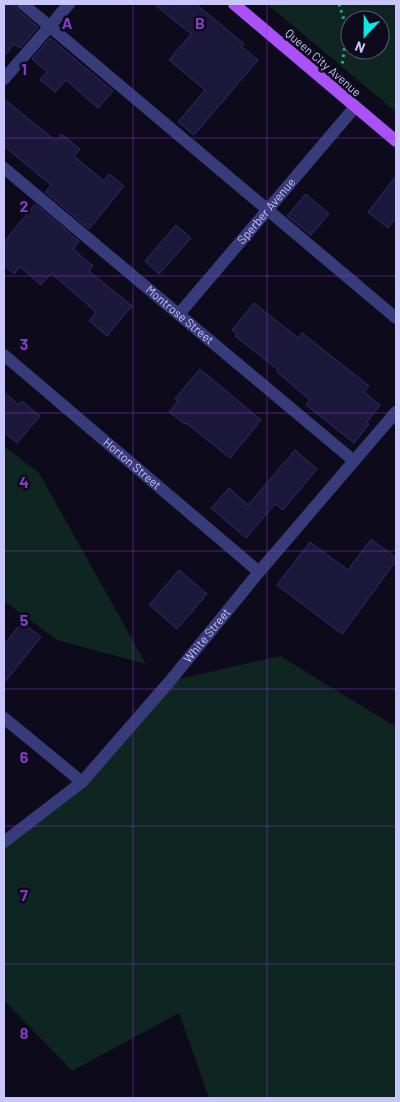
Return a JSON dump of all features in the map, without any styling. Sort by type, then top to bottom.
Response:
[{"type":"main road","name":"Queen City Avenue","points":[[234,4],[396,142]]},
{"type":"street","points":[[23,4],[396,318]]},
{"type":"street","points":[[4,78],[70,4]]},
{"type":"street","name":"Sperber Avenue","points":[[179,314],[355,107]]},
{"type":"street","name":"Montrose Street","points":[[4,168],[354,461]]},
{"type":"street","name":"Horton Street","points":[[4,355],[259,572]]},
{"type":"street","name":"White Street","points":[[4,842],[82,782],[170,681],[259,572],[396,412]]},
{"type":"street","points":[[4,718],[82,782]]},
{"type":"path","points":[[339,4],[347,29],[342,66]]},
{"type":"green space","points":[[267,4],[396,4],[396,112]]},
{"type":"green space","points":[[4,446],[39,473],[146,664],[57,640],[4,601]]},
{"type":"green space","points":[[280,656],[396,727],[396,1098],[209,1098],[179,1013],[72,1071],[4,1000],[4,842],[82,782],[170,681]]},
{"type":"building","points":[[4,4],[14,4],[18,10],[38,27],[20,48],[14,44],[4,56]]},
{"type":"building","points":[[154,4],[196,4],[244,44],[241,46],[258,60],[194,135],[178,122],[205,90],[169,60],[191,34]]},
{"type":"building","points":[[50,38],[113,91],[98,108],[66,80],[55,92],[40,80],[47,72],[32,59]]},
{"type":"building","points":[[4,99],[56,141],[61,134],[80,149],[74,156],[104,181],[109,174],[124,186],[89,229],[45,192],[51,185],[4,146]]},
{"type":"building","points":[[396,176],[396,217],[388,228],[368,212]]},
{"type":"building","points":[[306,194],[329,214],[311,235],[287,216]]},
{"type":"building","points":[[35,204],[79,241],[73,249],[93,266],[89,271],[132,306],[107,336],[89,321],[96,312],[51,273],[41,285],[20,267],[14,274],[4,265],[4,242]]},
{"type":"building","points":[[176,225],[191,238],[159,274],[145,261]]},
{"type":"building","points":[[254,303],[298,338],[302,333],[369,386],[364,392],[380,405],[367,422],[369,424],[354,443],[306,405],[310,400],[277,372],[278,370],[235,336],[237,334],[232,330]]},
{"type":"building","points":[[200,369],[261,420],[230,458],[169,412],[178,401],[175,399]]},
{"type":"building","points":[[4,392],[19,405],[22,401],[40,416],[17,443],[4,432]]},
{"type":"building","points":[[295,450],[317,469],[283,510],[275,504],[246,538],[211,508],[229,488],[248,505]]},
{"type":"building","points":[[371,539],[396,558],[396,561],[342,634],[277,585],[310,542],[348,570]]},
{"type":"building","points":[[179,570],[207,594],[177,629],[149,605]]},
{"type":"building","points":[[22,622],[41,637],[4,683],[4,645]]}]
